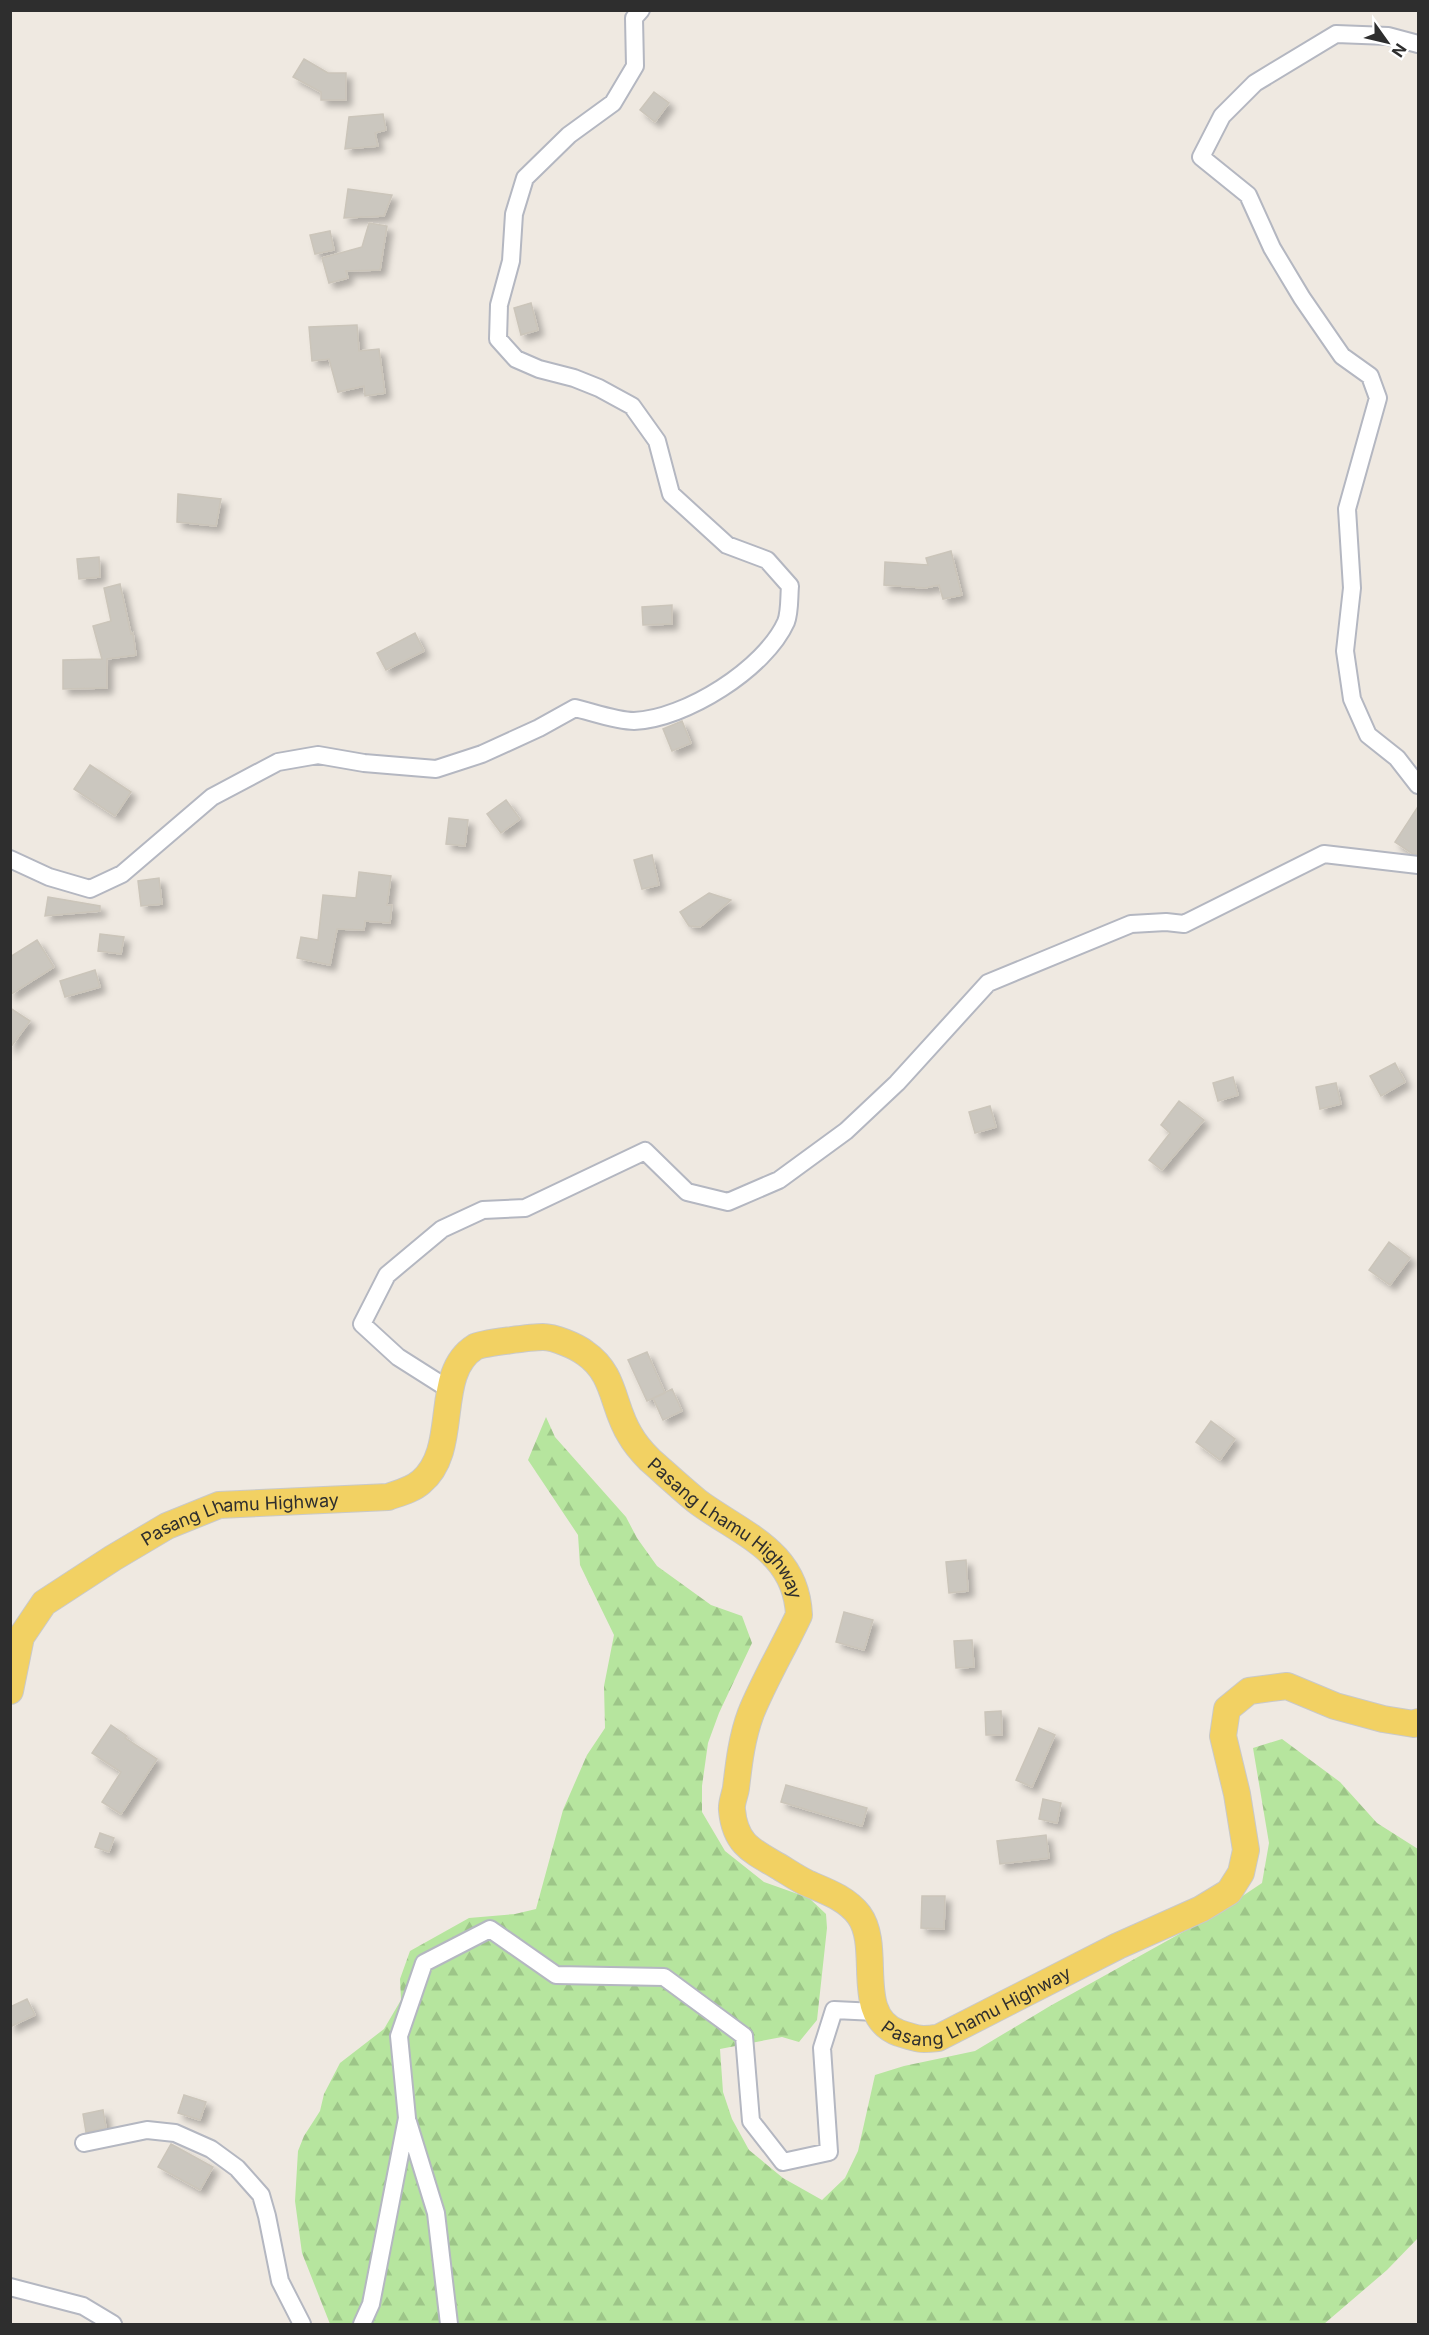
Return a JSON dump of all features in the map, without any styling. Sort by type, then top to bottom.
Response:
[{"type":"main road","name":"Pasang Lhamu Highway","points":[[10,1690],[21,1637],[44,1604],[113,1558],[167,1526],[219,1505],[388,1497],[421,1483],[433,1469],[446,1432],[450,1390],[456,1370],[476,1346],[544,1337],[585,1353],[608,1377],[630,1435],[649,1458],[698,1501],[760,1541],[779,1560],[792,1581],[798,1599],[799,1615],[750,1714],[739,1755],[732,1809],[736,1830],[742,1842],[755,1855],[842,1899],[857,1913],[865,1924],[868,1939],[871,1995],[876,2012],[881,2021],[892,2030],[916,2040],[938,2038],[1118,1946],[1201,1909],[1229,1892],[1241,1873],[1246,1850],[1237,1794],[1223,1736],[1227,1709],[1249,1691],[1287,1686],[1335,1706],[1414,1724],[1419,1722]]},
{"type":"street","points":[[10,859],[49,877],[90,889],[122,874],[212,796],[278,762],[318,755],[364,763],[436,769],[482,754],[576,708],[632,721],[675,711],[712,694],[761,659],[786,621],[790,586],[767,560],[727,545],[671,494],[657,441],[632,406],[574,378],[539,369],[516,359],[498,339],[499,305],[511,261],[514,214],[525,178],[569,135],[613,103],[635,66],[634,18],[640,10]]},
{"type":"street","points":[[1419,44],[1388,36],[1336,33],[1255,83],[1222,116],[1201,157],[1248,195],[1272,248],[1302,298],[1342,356],[1370,376],[1378,398],[1347,508],[1352,588],[1345,651],[1352,699],[1368,735],[1396,758],[1419,785]]},
{"type":"street","points":[[450,1390],[398,1358],[362,1324],[387,1275],[442,1229],[483,1210],[525,1208],[645,1151],[687,1192],[728,1202],[779,1180],[846,1131],[897,1083],[988,983],[1131,924],[1166,922],[1184,924],[1324,854],[1419,865]]},
{"type":"street","points":[[449,2325],[436,2213],[406,2118],[399,2036],[424,1963],[490,1929],[556,1975],[664,1977],[744,2036],[751,2121],[783,2162],[829,2152],[822,2048],[834,2010],[876,2012]]},
{"type":"street","points":[[362,2325],[370,2304],[406,2118]]},
{"type":"street","points":[[84,2143],[147,2130],[175,2133],[211,2149],[237,2168],[261,2195],[280,2281],[302,2325]]},
{"type":"street","points":[[10,2287],[83,2306],[112,2325]]},
{"type":"green space","points":[[546,1417],[555,1437],[626,1517],[637,1538],[657,1566],[711,1605],[742,1616],[752,1643],[719,1713],[708,1743],[702,1786],[702,1812],[725,1851],[764,1882],[809,1898],[826,1914],[827,1928],[817,2020],[799,2042],[782,2037],[720,2049],[723,2092],[732,2119],[749,2150],[783,2178],[822,2200],[845,2178],[858,2151],[875,2075],[904,2066],[975,2051],[1050,2006],[1217,1913],[1262,1883],[1269,1843],[1253,1748],[1282,1739],[1340,1782],[1377,1823],[1418,1849],[1418,2238],[1387,2270],[1324,2324],[330,2324],[302,2253],[295,2201],[298,2151],[304,2136],[320,2111],[324,2094],[340,2063],[384,2029],[401,2000],[400,1979],[410,1951],[469,1918],[515,1914],[536,1909],[563,1810],[587,1755],[605,1728],[604,1686],[614,1635],[580,1565],[578,1535],[528,1460]]},
{"type":"building","points":[[304,59],[328,73],[346,73],[346,100],[321,100],[321,92],[293,77]]},
{"type":"building","points":[[654,92],[669,103],[655,122],[640,110]]},
{"type":"building","points":[[383,114],[386,130],[375,133],[378,146],[345,149],[349,117]]},
{"type":"building","points":[[348,189],[392,195],[384,216],[344,218]]},
{"type":"building","points":[[369,223],[387,226],[380,270],[346,271],[348,278],[329,283],[322,258],[362,247]]},
{"type":"building","points":[[330,231],[334,250],[315,254],[310,235]]},
{"type":"building","points":[[531,303],[538,330],[521,335],[514,308]]},
{"type":"building","points":[[357,325],[359,351],[379,349],[385,393],[365,396],[364,386],[338,392],[329,359],[312,361],[309,327]]},
{"type":"building","points":[[178,494],[221,499],[216,526],[177,522]]},
{"type":"building","points":[[951,551],[962,595],[943,599],[939,585],[925,588],[884,585],[885,562],[928,565],[926,558]]},
{"type":"building","points":[[99,557],[100,577],[79,579],[77,559]]},
{"type":"building","points":[[120,584],[131,634],[133,633],[136,655],[107,659],[107,688],[63,689],[63,660],[102,659],[93,626],[111,621],[104,588]]},
{"type":"building","points":[[672,605],[672,624],[643,625],[642,607]]},
{"type":"building","points":[[415,633],[424,651],[386,670],[377,653]]},
{"type":"building","points":[[682,721],[691,743],[672,751],[663,729]]},
{"type":"building","points":[[90,765],[131,792],[115,816],[74,789]]},
{"type":"building","points":[[506,800],[520,819],[501,833],[487,814]]},
{"type":"building","points":[[1419,805],[1419,854],[1413,854],[1395,842]]},
{"type":"building","points":[[449,818],[468,820],[465,846],[446,844]]},
{"type":"building","points":[[652,855],[659,885],[642,889],[634,860]]},
{"type":"building","points":[[359,872],[391,876],[387,905],[392,905],[390,923],[365,921],[364,930],[337,929],[330,965],[297,958],[301,937],[318,940],[323,895],[356,898]]},
{"type":"building","points":[[159,878],[162,904],[141,906],[138,881]]},
{"type":"building","points":[[709,893],[731,900],[700,927],[689,926],[680,912]]},
{"type":"building","points":[[48,897],[100,906],[100,911],[45,916]]},
{"type":"building","points":[[100,934],[124,937],[121,954],[98,951]]},
{"type":"building","points":[[37,940],[54,967],[10,995],[10,957]]},
{"type":"building","points":[[95,970],[100,987],[65,997],[60,981]]},
{"type":"building","points":[[10,1008],[30,1021],[10,1048]]},
{"type":"building","points":[[1395,1063],[1405,1082],[1381,1096],[1370,1076]]},
{"type":"building","points":[[1233,1077],[1238,1095],[1218,1101],[1213,1083]]},
{"type":"building","points":[[1336,1083],[1341,1104],[1320,1109],[1316,1087]]},
{"type":"building","points":[[1179,1101],[1204,1120],[1162,1170],[1149,1160],[1170,1133],[1161,1125]]},
{"type":"building","points":[[990,1106],[996,1127],[975,1133],[969,1112]]},
{"type":"building","points":[[1389,1242],[1410,1258],[1390,1285],[1369,1270]]},
{"type":"building","points":[[647,1352],[665,1393],[647,1401],[628,1360]]},
{"type":"building","points":[[672,1389],[682,1411],[663,1420],[653,1398]]},
{"type":"building","points":[[1211,1421],[1235,1439],[1220,1460],[1196,1442]]},
{"type":"building","points":[[966,1560],[968,1591],[949,1593],[946,1562]]},
{"type":"building","points":[[844,1612],[873,1620],[864,1650],[836,1642]]},
{"type":"building","points":[[972,1640],[974,1667],[956,1668],[954,1641]]},
{"type":"building","points":[[1001,1711],[1002,1735],[986,1735],[985,1712]]},
{"type":"building","points":[[111,1725],[127,1736],[125,1738],[157,1759],[121,1814],[102,1802],[121,1772],[92,1753]]},
{"type":"building","points":[[1039,1728],[1055,1735],[1032,1787],[1016,1780]]},
{"type":"building","points":[[786,1785],[867,1808],[862,1826],[781,1802]]},
{"type":"building","points":[[1043,1799],[1061,1803],[1057,1823],[1039,1819]]},
{"type":"building","points":[[100,1833],[114,1838],[109,1852],[95,1847]]},
{"type":"building","points":[[1046,1835],[1049,1858],[1000,1864],[997,1841]]},
{"type":"building","points":[[922,1896],[945,1896],[944,1929],[921,1928]]},
{"type":"building","points":[[27,1999],[35,2015],[10,2027],[10,2007]]},
{"type":"building","points":[[184,2095],[206,2102],[200,2120],[178,2113]]},
{"type":"building","points":[[103,2110],[106,2128],[86,2132],[83,2114]]},
{"type":"building","points":[[171,2144],[213,2167],[200,2190],[158,2167]]}]
